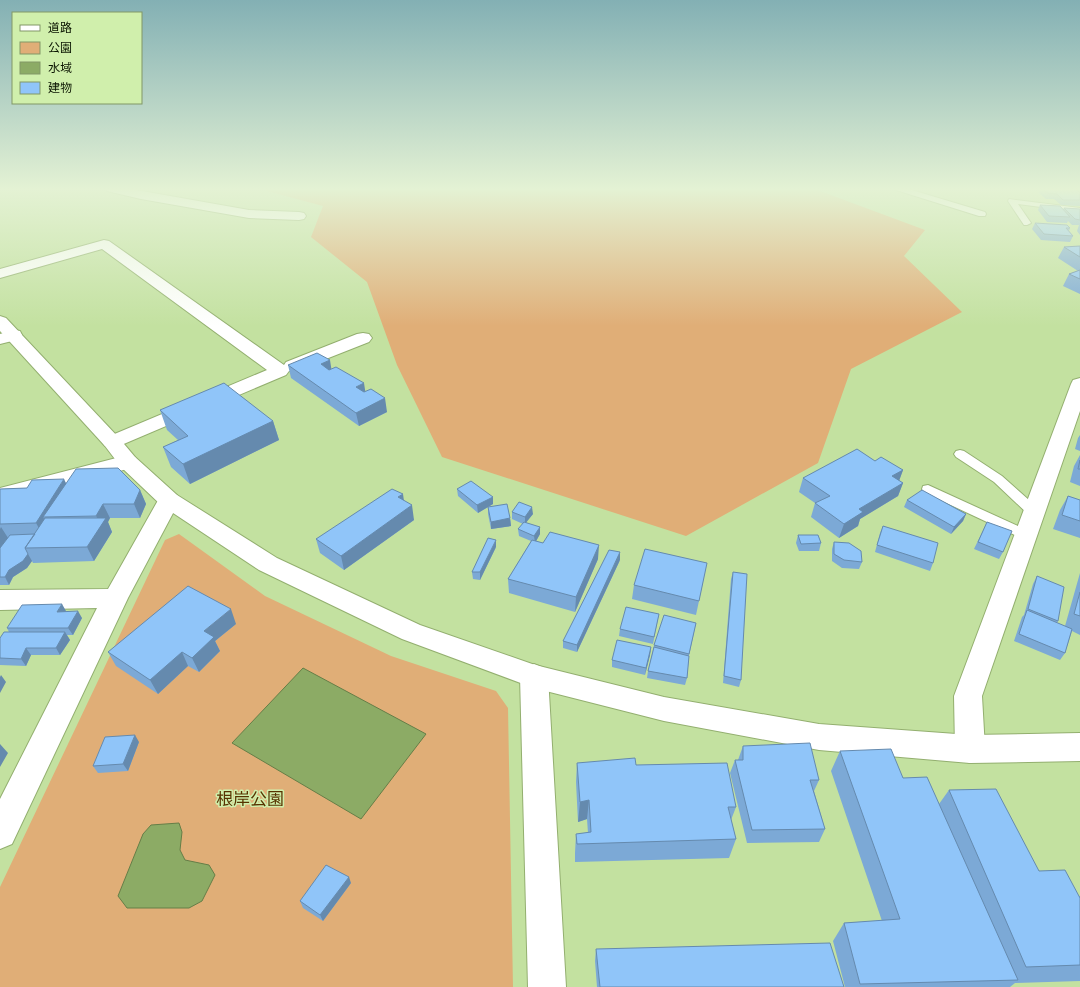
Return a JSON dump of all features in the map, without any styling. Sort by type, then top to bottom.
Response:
[{"type":"street","points":[[0,274],[104,244],[280,371]]},
{"type":"street","points":[[5,332],[112,442],[128,462],[169,500],[268,564],[411,632],[534,676],[664,709],[819,737],[970,749],[1080,747]]},
{"type":"street","points":[[112,442],[280,371],[363,338]]},
{"type":"street","points":[[970,749],[968,696],[1080,384]]},
{"type":"street","points":[[0,495],[128,462]]},
{"type":"street","points":[[0,833],[115,598],[169,500]]},
{"type":"street","points":[[0,600],[115,598]]},
{"type":"street","points":[[534,676],[547,987]]},
{"type":"lane","points":[[960,454],[998,479],[1034,512]]},
{"type":"lane","points":[[928,489],[1026,535]]},
{"type":"green space","points":[[312,234],[922,234],[904,256],[962,312],[851,369],[818,463],[686,536],[442,457],[397,365],[367,282],[311,237]]},
{"type":"green space","name":"根岸公園","points":[[179,534],[265,596],[391,656],[496,691],[508,708],[513,987],[0,987],[0,887],[165,540]]},
{"type":"water","points":[[303,668],[426,734],[361,819],[232,743]]},
{"type":"water","points":[[179,823],[182,832],[180,850],[185,860],[209,865],[215,875],[202,901],[189,908],[127,908],[118,896],[143,834],[151,825]]},
{"type":"building","points":[[1045,234],[1071,234],[1073,236]]},
{"type":"building","points":[[1080,246],[1080,257],[1064,247]]},
{"type":"building","points":[[1080,270],[1080,279],[1069,274]]},
{"type":"building","points":[[317,353],[330,360],[321,364],[329,370],[336,367],[364,383],[356,387],[364,392],[371,389],[385,398],[356,413],[288,365]]},
{"type":"building","points":[[224,383],[273,421],[183,464],[163,447],[188,436],[160,410]]},
{"type":"building","points":[[857,449],[875,461],[881,457],[903,470],[892,476],[903,483],[859,509],[863,512],[844,524],[815,503],[830,496],[803,478]]},
{"type":"building","points":[[118,468],[140,490],[134,504],[103,504],[96,516],[43,517],[76,469]]},
{"type":"building","points":[[64,479],[36,523],[0,524],[0,489],[27,488],[32,480]]},
{"type":"building","points":[[471,481],[493,497],[477,505],[457,489]]},
{"type":"building","points":[[392,489],[403,494],[398,497],[412,505],[341,556],[316,539]]},
{"type":"building","points":[[922,490],[966,514],[954,527],[907,500]]},
{"type":"building","points":[[1068,496],[1080,500],[1080,521],[1062,515]]},
{"type":"building","points":[[519,502],[532,507],[525,517],[512,512]]},
{"type":"building","points":[[507,504],[510,518],[491,522],[488,507]]},
{"type":"building","points":[[45,518],[106,518],[87,547],[25,548]]},
{"type":"building","points":[[524,522],[540,527],[534,536],[518,529]]},
{"type":"building","points":[[987,522],[1012,531],[1003,552],[978,542]]},
{"type":"building","points":[[883,526],[938,543],[933,563],[877,545]]},
{"type":"building","points":[[550,532],[599,545],[576,597],[508,579],[532,540],[543,543]]},
{"type":"building","points":[[35,534],[25,548],[28,554],[23,561],[9,570],[5,577],[0,577],[0,548],[10,535]]},
{"type":"building","points":[[798,535],[818,535],[821,543],[801,544]]},
{"type":"building","points":[[488,538],[496,540],[480,572],[472,572]]},
{"type":"building","points":[[834,542],[849,543],[861,551],[862,562],[844,560],[834,554]]},
{"type":"building","points":[[645,549],[707,563],[699,601],[634,585]]},
{"type":"building","points":[[609,550],[620,552],[577,645],[563,641]]},
{"type":"building","points":[[733,572],[747,574],[741,680],[724,676]]},
{"type":"building","points":[[1037,576],[1064,587],[1058,621],[1028,609]]},
{"type":"building","points":[[188,586],[231,609],[204,631],[214,637],[192,658],[182,652],[150,680],[108,652]]},
{"type":"building","points":[[1080,592],[1080,616],[1074,614]]},
{"type":"building","points":[[62,604],[57,612],[78,611],[68,628],[7,628],[22,605]]},
{"type":"building","points":[[626,607],[659,614],[654,637],[620,629]]},
{"type":"building","points":[[1027,610],[1072,629],[1065,653],[1019,634]]},
{"type":"building","points":[[664,615],[696,623],[689,654],[654,645]]},
{"type":"building","points":[[4,632],[65,632],[56,648],[26,648],[21,659],[0,658],[0,638]]},
{"type":"building","points":[[617,640],[651,647],[646,668],[612,660]]},
{"type":"building","points":[[654,647],[689,656],[687,678],[648,671]]},
{"type":"building","points":[[135,735],[123,764],[93,766],[105,737]]},
{"type":"building","points":[[810,743],[819,780],[810,780],[825,829],[752,830],[735,760],[743,760],[743,746]]},
{"type":"building","points":[[891,749],[903,778],[927,777],[1018,980],[860,984],[844,923],[900,919],[840,751]]},
{"type":"building","points":[[635,758],[636,765],[727,763],[736,807],[728,807],[736,839],[577,844],[576,834],[591,832],[589,800],[580,802],[577,763]]},
{"type":"building","points":[[996,789],[1039,871],[1065,870],[1080,898],[1080,965],[1026,967],[949,790]]},
{"type":"building","points":[[326,865],[349,877],[320,915],[300,901]]},
{"type":"building","points":[[830,943],[844,987],[600,987],[596,949]]}]
